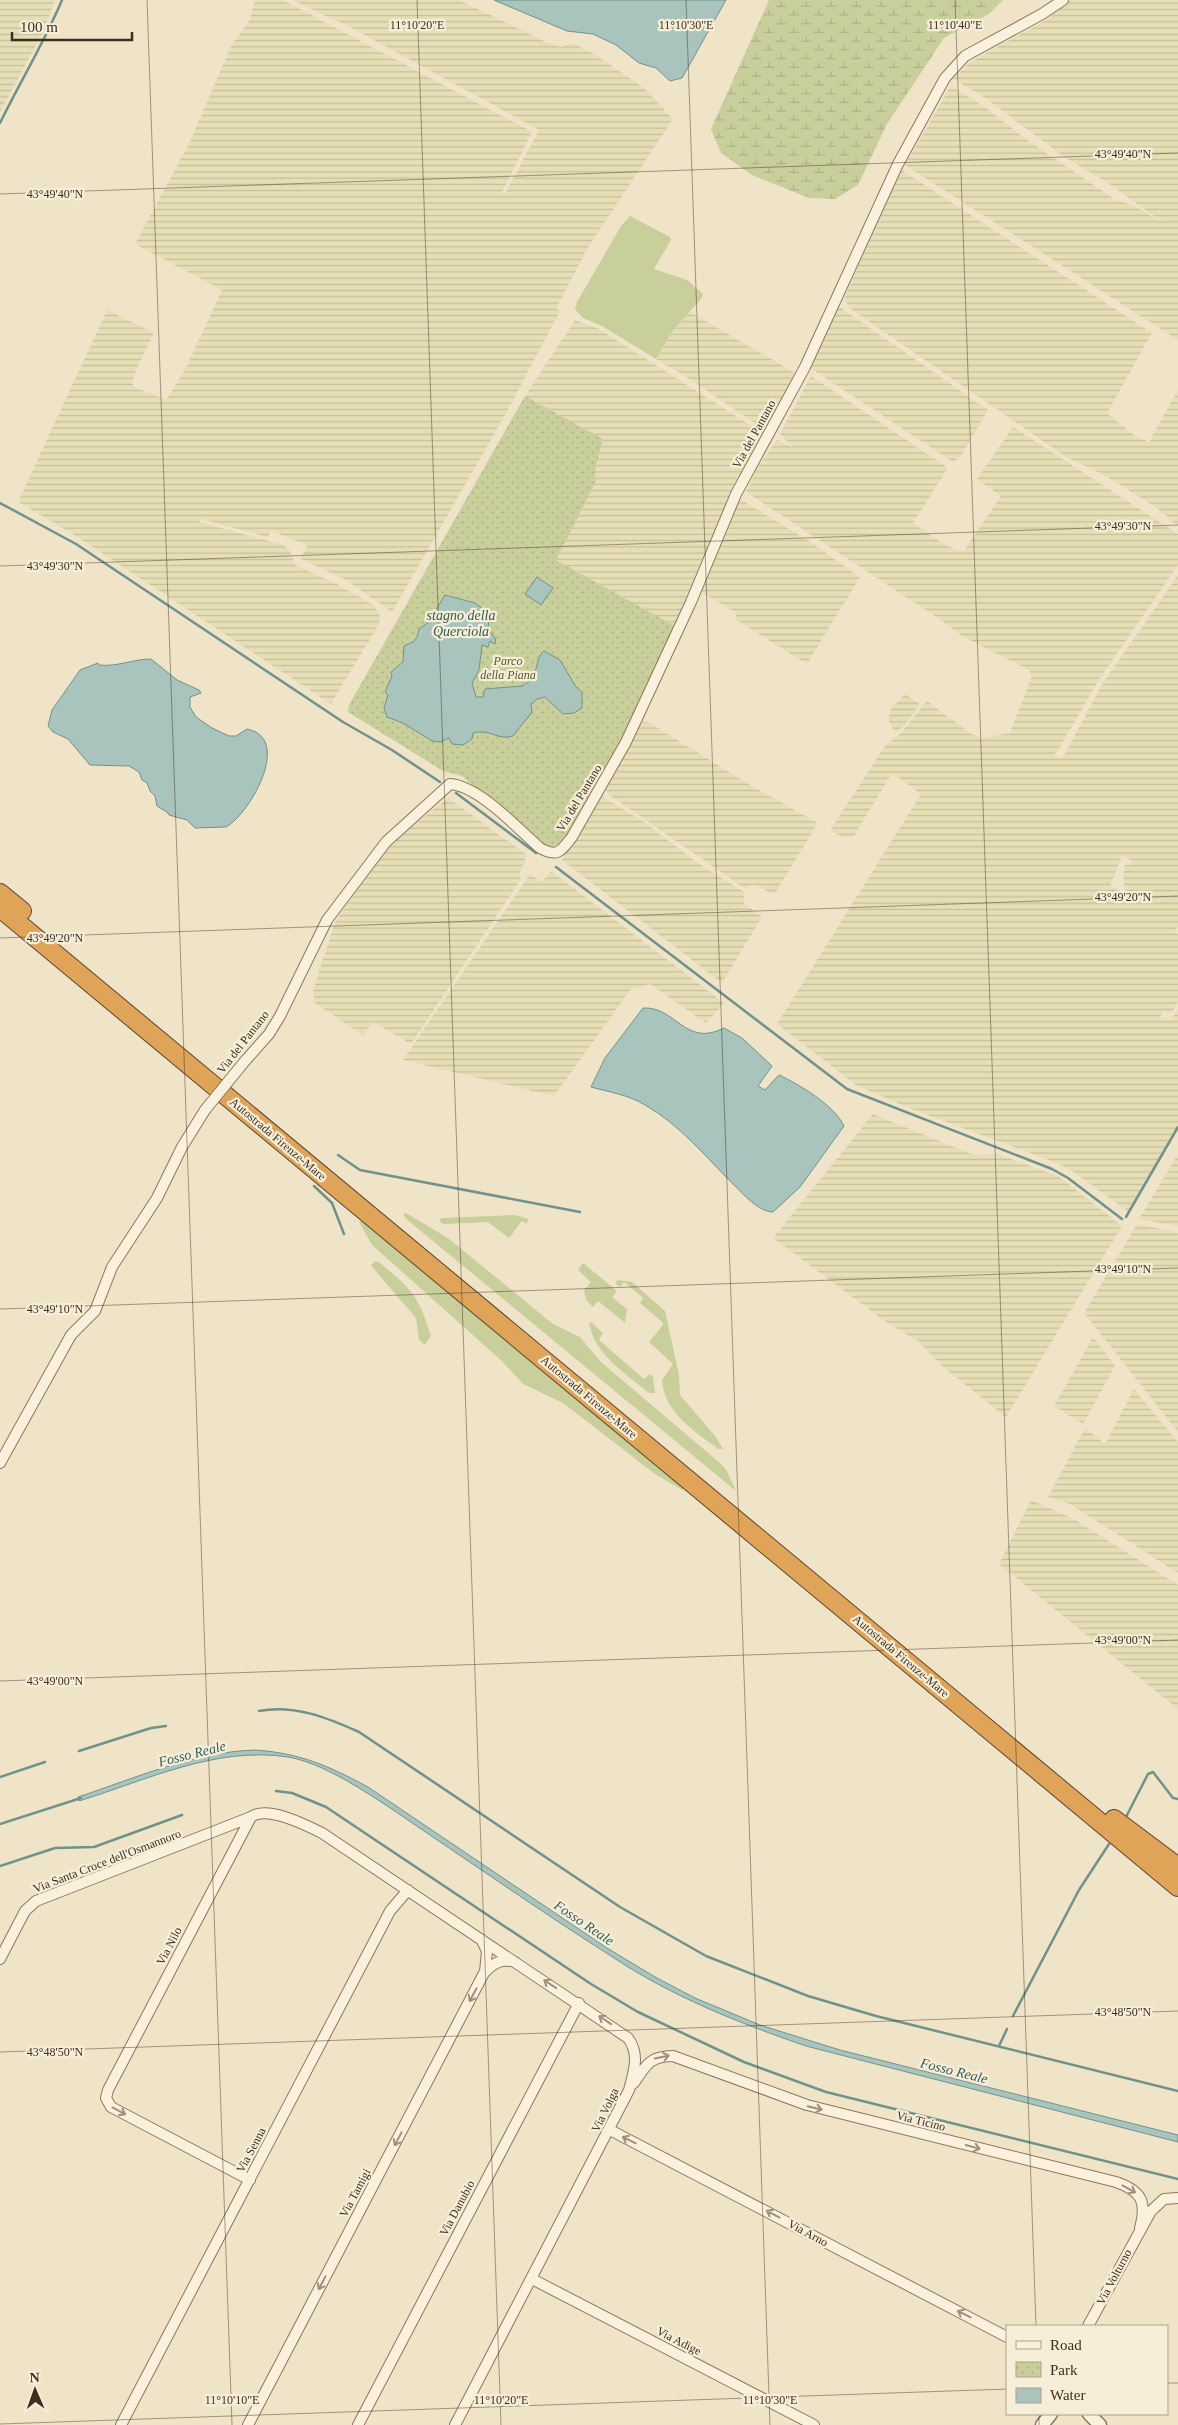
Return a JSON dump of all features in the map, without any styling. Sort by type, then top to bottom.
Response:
[{"type":"highway","name":"Autostrada Firenze-Mare","points":[[0,893],[1109,1823],[1178,1887]]},
{"type":"highway","name":"Autostrada Firenze-Mare","points":[[0,908],[1109,1823],[1178,1872]]},
{"type":"highway","points":[[1109,1823],[1178,1867]]},
{"type":"highway","points":[[1109,1823],[1178,1895]]},
{"type":"street","name":"Via del Pantano","points":[[0,1463],[72,1335],[95,1311],[112,1267],[156,1198],[187,1138],[204,1110],[269,1034],[280,1016],[327,920],[386,842],[450,784],[459,784],[479,795],[540,848],[550,854],[556,854],[562,850],[626,742],[695,595],[736,494],[805,367],[898,164],[945,78],[965,56],[1042,14],[1062,0]]},
{"type":"street","points":[[251,1817],[258,1813],[265,1813],[305,1824],[322,1833],[408,1890]]},
{"type":"street","name":"Via Santa Croce dell'Osmannoro","points":[[0,1959],[25,1911],[36,1901],[251,1817]]},
{"type":"street","name":"Via Nilo","points":[[250,2180],[108,2104],[107,2094],[251,1817]]},
{"type":"street","name":"Via Volga","points":[[408,1890],[616,2028],[632,2043],[636,2062],[629,2090],[610,2130],[455,2425]]},
{"type":"street","name":"Via Senna","points":[[121,2425],[390,1912],[408,1890]]},
{"type":"street","name":"Via Tamigi","points":[[248,2425],[484,1974],[487,1951],[479,1936]]},
{"type":"street","points":[[484,1974],[491,1966],[501,1961],[521,1965]]},
{"type":"street","name":"Via Danubio","points":[[358,2425],[579,2003]]},
{"type":"street","name":"Via Ticino","points":[[629,2090],[649,2062],[660,2056],[673,2056],[807,2105],[1127,2186],[1135,2191],[1142,2201],[1140,2228]]},
{"type":"street","name":"Via Arno","points":[[610,2130],[1006,2336]]},
{"type":"street","points":[[1140,2228],[1155,2206],[1164,2199],[1178,2198]]},
{"type":"street","name":"Via Volturno","points":[[1089,2325],[1140,2228]]},
{"type":"street","name":"Via Adige","points":[[532,2279],[814,2425]]},
{"type":"street","points":[[1042,2425],[1050,2415]]},
{"type":"street","points":[[1090,2415],[1100,2425]]},
{"type":"shaded area","points":[[0,0],[55,0],[42,34],[0,112]]},
{"type":"shaded area","points":[[255,0],[283,0],[532,132],[502,192],[505,194],[539,130],[352,28],[292,0],[459,0],[546,42],[561,47],[573,43],[596,55],[644,88],[673,119],[587,249],[556,309],[560,311],[505,415],[392,612],[346,580],[301,559],[307,545],[271,531],[268,537],[201,519],[199,522],[284,545],[291,552],[295,565],[337,584],[373,605],[380,615],[379,624],[331,704],[73,534],[18,502],[107,310],[154,333],[137,368],[132,382],[134,387],[166,400],[185,370],[222,290],[135,244],[189,144],[232,44],[250,20]]},
{"type":"shaded area","points":[[1070,0],[1178,0],[1178,340],[905,165],[951,86],[985,107],[1023,137],[1114,199],[1132,205],[1162,222],[1111,185],[1063,156],[981,95],[953,79],[970,62],[1048,19]]},
{"type":"shaded area","points":[[900,169],[1152,333],[1107,413],[1135,436],[1149,442],[1178,390],[1178,526],[1157,508],[1106,476],[1066,457],[851,309],[844,299]]},
{"type":"shaded area","points":[[841,308],[988,410],[961,456],[953,462],[809,367],[837,309]]},
{"type":"shaded area","points":[[690,312],[797,374],[770,425],[759,426],[693,381],[656,359],[672,332]]},
{"type":"shaded area","points":[[575,320],[599,329],[764,434],[675,626],[556,560],[596,481],[595,471],[603,439],[525,396]]},
{"type":"shaded area","points":[[811,376],[948,468],[913,523],[945,545],[963,552],[1001,496],[977,479],[1013,427],[1178,534],[1178,565],[1098,681],[1054,755],[1062,759],[1103,683],[1178,575],[1178,926],[1174,932],[1178,934],[1178,1002],[1171,1014],[1163,1011],[1160,1017],[1171,1020],[1178,1009],[1178,1125],[1128,1211],[1072,1171],[1057,1163],[909,1108],[856,1085],[777,1024],[921,794],[892,773],[854,836],[846,838],[830,831],[885,746],[902,732],[927,701],[971,734],[983,738],[1010,733],[1032,676],[1029,670],[962,636],[941,620],[746,492],[757,468],[777,440],[794,448],[780,434]],"holes":[[[1122,856],[1133,861],[1131,865],[1125,865],[1123,877],[1126,894],[1110,886]]]},
{"type":"shaded area","points":[[740,499],[809,541],[860,577],[807,664],[735,619],[737,613],[701,592]]},
{"type":"shaded area","points":[[905,694],[920,704],[908,721],[895,734],[888,719],[891,709]]},
{"type":"shaded area","points":[[643,721],[650,723],[750,785],[816,822],[816,826],[774,895],[756,885],[751,885],[747,890],[608,794],[605,787]]},
{"type":"shaded area","points":[[600,795],[644,822],[696,862],[744,892],[744,903],[762,917],[722,983],[562,860]]},
{"type":"shaded area","points":[[448,798],[527,855],[519,875],[521,879],[411,1044],[373,1022],[363,1035],[315,1003],[313,990],[336,920],[384,853],[400,836]]},
{"type":"shaded area","points":[[551,871],[724,1003],[706,1023],[650,984],[631,989],[554,1096],[403,1060],[530,874],[542,882]]},
{"type":"shaded area","points":[[873,1114],[974,1155],[997,1154],[1058,1176],[1122,1226],[1006,1417],[942,1366],[918,1341],[886,1322],[773,1238]]},
{"type":"shaded area","points":[[1178,1154],[1178,1226],[1139,1219]]},
{"type":"shaded area","points":[[1137,1224],[1178,1233],[1178,1432],[1084,1313]]},
{"type":"shaded area","points":[[1093,1337],[1115,1366],[1083,1424],[1054,1406]]},
{"type":"shaded area","points":[[1134,1389],[1178,1442],[1178,1573],[1070,1504],[1048,1497],[1085,1428],[1105,1444]]},
{"type":"shaded area","points":[[1031,1500],[1074,1519],[1178,1585],[1178,1709],[999,1564]]},
{"type":"green space","points":[[769,0],[1003,0],[989,14],[944,38],[887,124],[858,185],[835,199],[809,198],[752,175],[721,153],[711,129]]},
{"type":"green space","points":[[630,216],[670,237],[671,240],[654,269],[687,280],[703,294],[701,299],[672,332],[656,359],[602,326],[583,318],[575,309],[577,302],[621,226]]},
{"type":"green space","name":"Parco della Piana","points":[[525,396],[603,439],[595,471],[596,481],[556,560],[675,626],[623,737],[564,841],[552,848],[539,842],[462,776],[443,771],[348,712],[349,705]]},
{"type":"green space","points":[[406,1213],[448,1238],[553,1324],[580,1337],[601,1362],[720,1463],[726,1469],[736,1491],[405,1218],[403,1214]]},
{"type":"green space","points":[[514,1215],[529,1219],[526,1224],[522,1221],[509,1238],[488,1222],[443,1224],[439,1221],[441,1218]]},
{"type":"green space","points":[[362,1219],[683,1487],[682,1490],[655,1474],[563,1403],[523,1384],[503,1362],[372,1245],[359,1222]]},
{"type":"green space","points":[[375,1261],[379,1262],[399,1279],[418,1302],[431,1336],[425,1345],[419,1340],[416,1318],[372,1267],[371,1265]]},
{"type":"green space","points":[[583,1263],[617,1291],[612,1297],[627,1309],[625,1323],[598,1301],[593,1307],[586,1300],[584,1290],[591,1282],[578,1270]]},
{"type":"green space","points":[[616,1281],[632,1282],[665,1311],[679,1375],[680,1395],[716,1437],[723,1449],[718,1449],[691,1428],[668,1402],[662,1380],[673,1364],[649,1342],[663,1325],[662,1322],[640,1303],[643,1298],[624,1282],[620,1287],[616,1284]]},
{"type":"green space","points":[[591,1322],[603,1333],[599,1340],[644,1379],[650,1374],[653,1376],[655,1393],[649,1393],[604,1354],[592,1334],[589,1323]]},
{"type":"water","points":[[494,0],[726,0],[682,78],[670,81],[656,68],[639,63],[616,45],[593,34],[567,31]]},
{"type":"water","points":[[537,577],[553,588],[541,605],[525,594]]},
{"type":"water","name":"stagno della Querciola","points":[[445,595],[475,603],[487,612],[486,616],[489,624],[487,629],[493,635],[495,644],[490,641],[488,647],[482,645],[479,670],[472,683],[476,697],[483,697],[485,689],[522,686],[528,682],[532,678],[544,651],[560,660],[576,687],[582,692],[582,708],[574,713],[563,714],[545,697],[537,699],[531,704],[532,712],[513,736],[503,737],[484,732],[473,733],[472,739],[463,745],[452,744],[449,738],[440,742],[432,741],[403,723],[387,717],[384,708],[388,695],[385,692],[392,676],[391,672],[403,662],[404,646],[413,642],[417,637],[419,629],[433,619],[434,613]]},
{"type":"water","points":[[151,659],[177,680],[199,690],[201,693],[190,697],[190,707],[196,717],[212,728],[229,736],[236,736],[247,729],[260,735],[266,746],[267,761],[263,776],[255,793],[236,819],[226,827],[195,828],[187,820],[169,815],[157,806],[155,796],[150,791],[147,783],[142,780],[139,772],[129,766],[90,765],[68,739],[53,732],[48,726],[52,710],[80,670],[98,663],[99,665],[113,665]]},
{"type":"water","points":[[643,1008],[654,1009],[664,1013],[690,1030],[700,1033],[711,1033],[724,1028],[742,1038],[772,1066],[758,1086],[765,1090],[779,1075],[816,1096],[839,1118],[844,1126],[800,1187],[773,1212],[762,1209],[751,1202],[692,1142],[657,1113],[632,1099],[591,1087],[605,1058]]},
{"type":"water","points":[[255,1750],[300,1757],[340,1773],[368,1787],[607,1948],[655,1977],[695,1998],[760,2025],[840,2050],[1178,2135],[1178,2142],[806,2046],[707,2008],[636,1972],[543,1912],[379,1800],[323,1768],[305,1761],[288,1757],[261,1755],[235,1756],[182,1767],[79,1801],[78,1797],[165,1767],[209,1756]]},
{"type":"waterway","points":[[0,123],[48,32],[62,0]]},
{"type":"waterway","points":[[0,503],[76,544],[343,722],[392,750],[440,782]]},
{"type":"waterway","points":[[456,793],[536,853]]},
{"type":"waterway","points":[[556,867],[847,1089],[1052,1169],[1068,1178],[1122,1219]]},
{"type":"waterway","points":[[1126,1217],[1178,1127]]},
{"type":"waterway","points":[[338,1155],[360,1170],[580,1212]]},
{"type":"waterway","points":[[314,1186],[332,1203],[344,1234]]},
{"type":"waterway","points":[[259,1711],[272,1709],[298,1711],[323,1717],[359,1732],[620,1907],[706,1956],[808,1996],[876,2016],[1178,2091]]},
{"type":"waterway","points":[[79,1751],[151,1728],[166,1726]]},
{"type":"waterway","points":[[0,1777],[45,1762]]},
{"type":"waterway","points":[[1126,1817],[1148,1774],[1153,1772],[1173,1798],[1178,1799]]},
{"type":"waterway","points":[[276,1791],[292,1793],[326,1807],[591,1984],[638,2012],[744,2062],[826,2092],[1178,2179]]},
{"type":"waterway","name":"Fosso Reale","points":[[0,1824],[81,1798]]},
{"type":"waterway","points":[[0,1866],[55,1848],[94,1847],[182,1815]]},
{"type":"waterway","points":[[1013,2016],[1079,1890],[1109,1844]]},
{"type":"waterway","points":[[999,2046],[1007,2029]]}]
